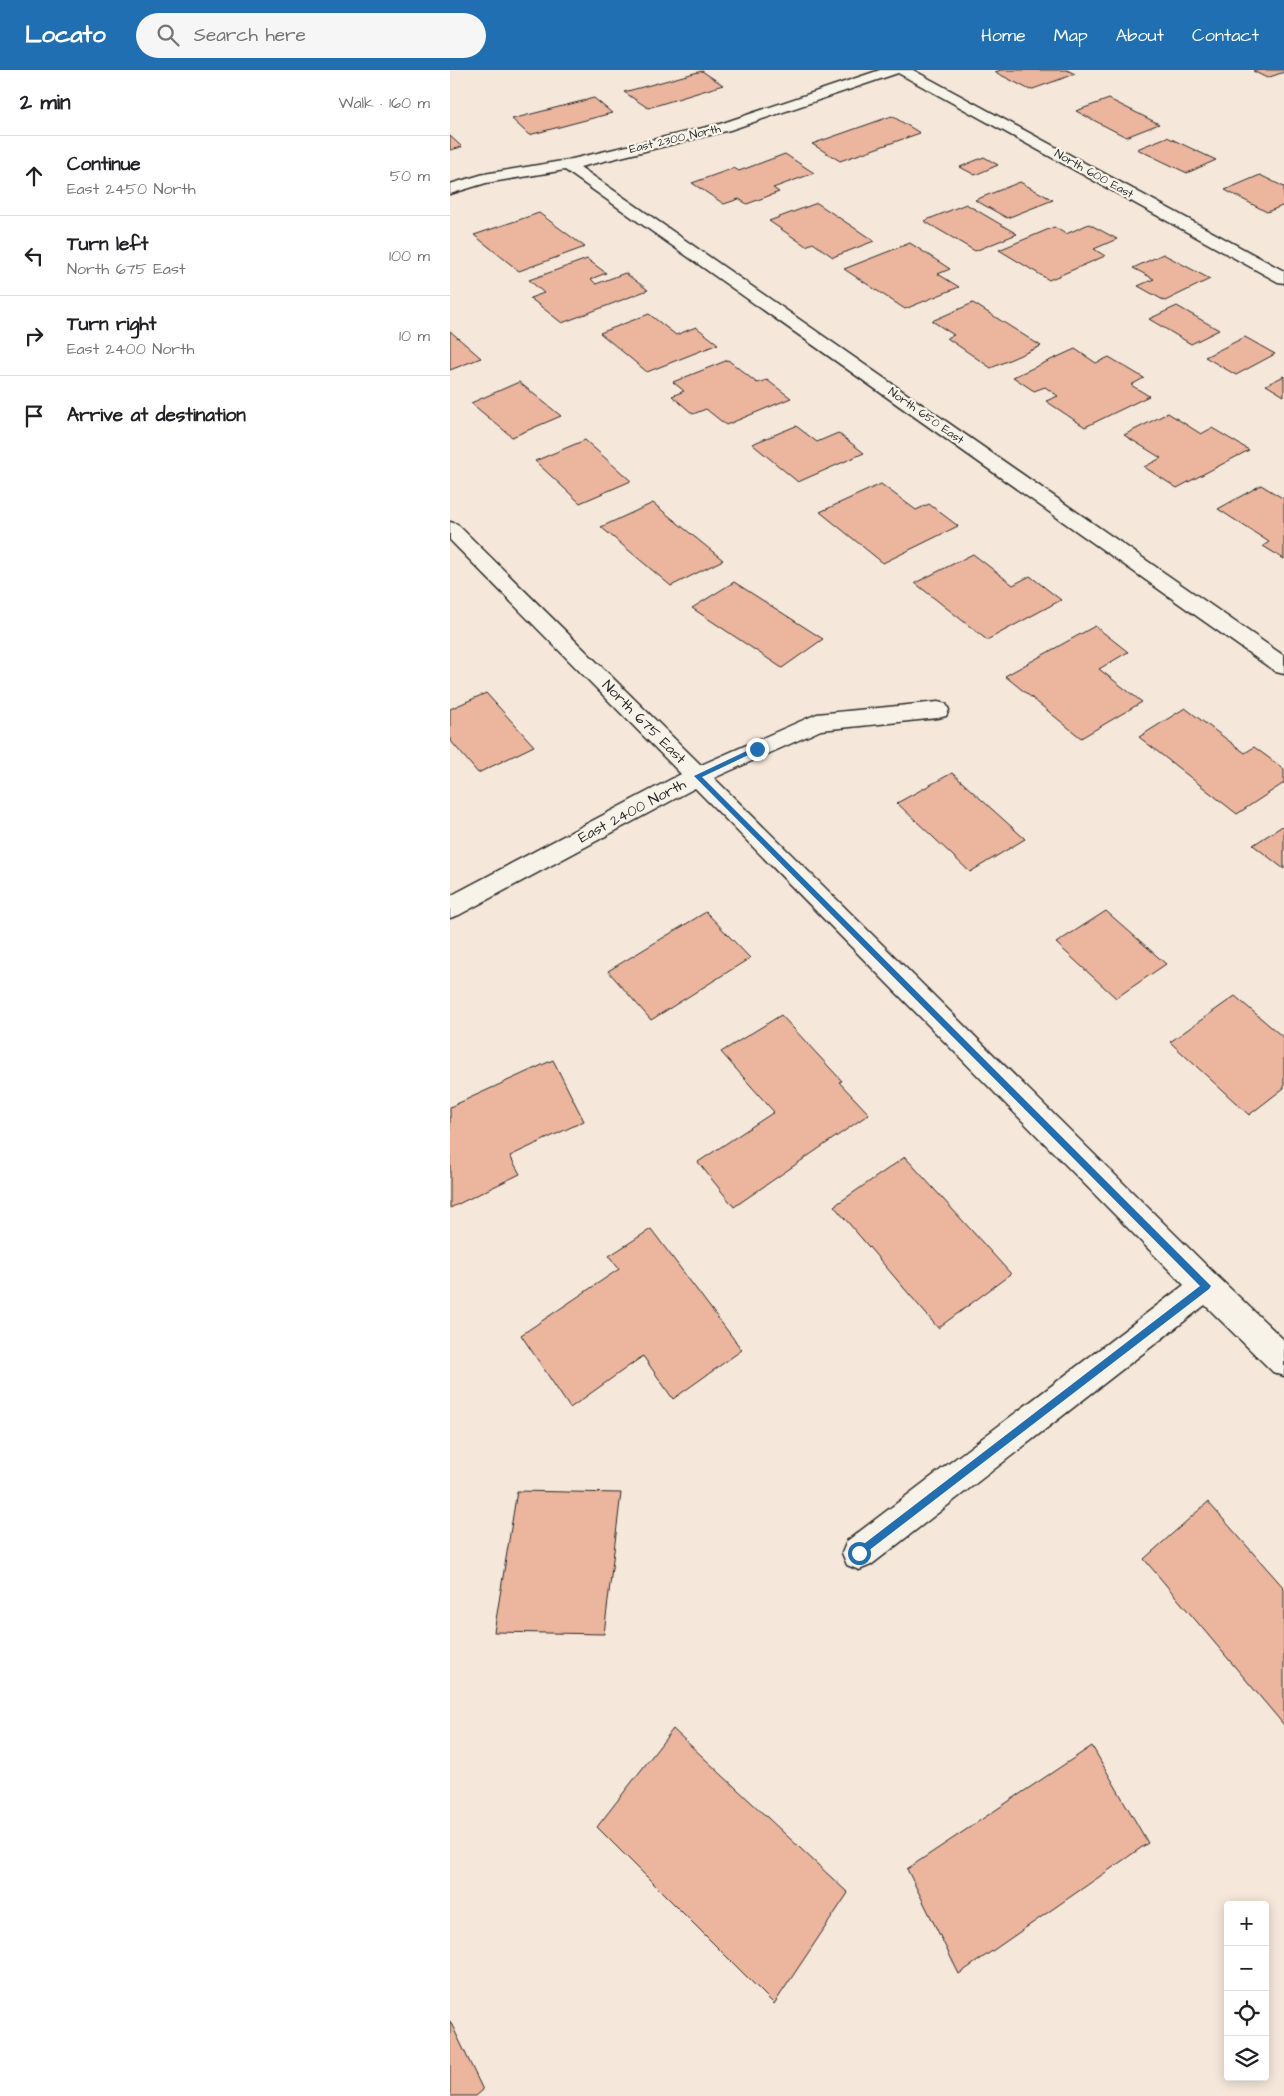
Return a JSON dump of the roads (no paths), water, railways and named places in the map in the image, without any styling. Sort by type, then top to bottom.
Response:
[{"type":"street","name":"East 2300 North","points":[[450,189],[484,179],[568,165],[725,127],[894,70]]},
{"type":"street","name":"North 600 East","points":[[903,70],[1284,278]]},
{"type":"street","name":"North 650 East","points":[[568,165],[1284,667]]},
{"type":"street","name":"North 675 East","points":[[450,528],[1206,1286],[1284,1361]]},
{"type":"street","name":"East 2400 North","points":[[450,908],[697,776],[817,722],[938,710]]},
{"type":"street","points":[[859,1553],[1206,1286]]}]
